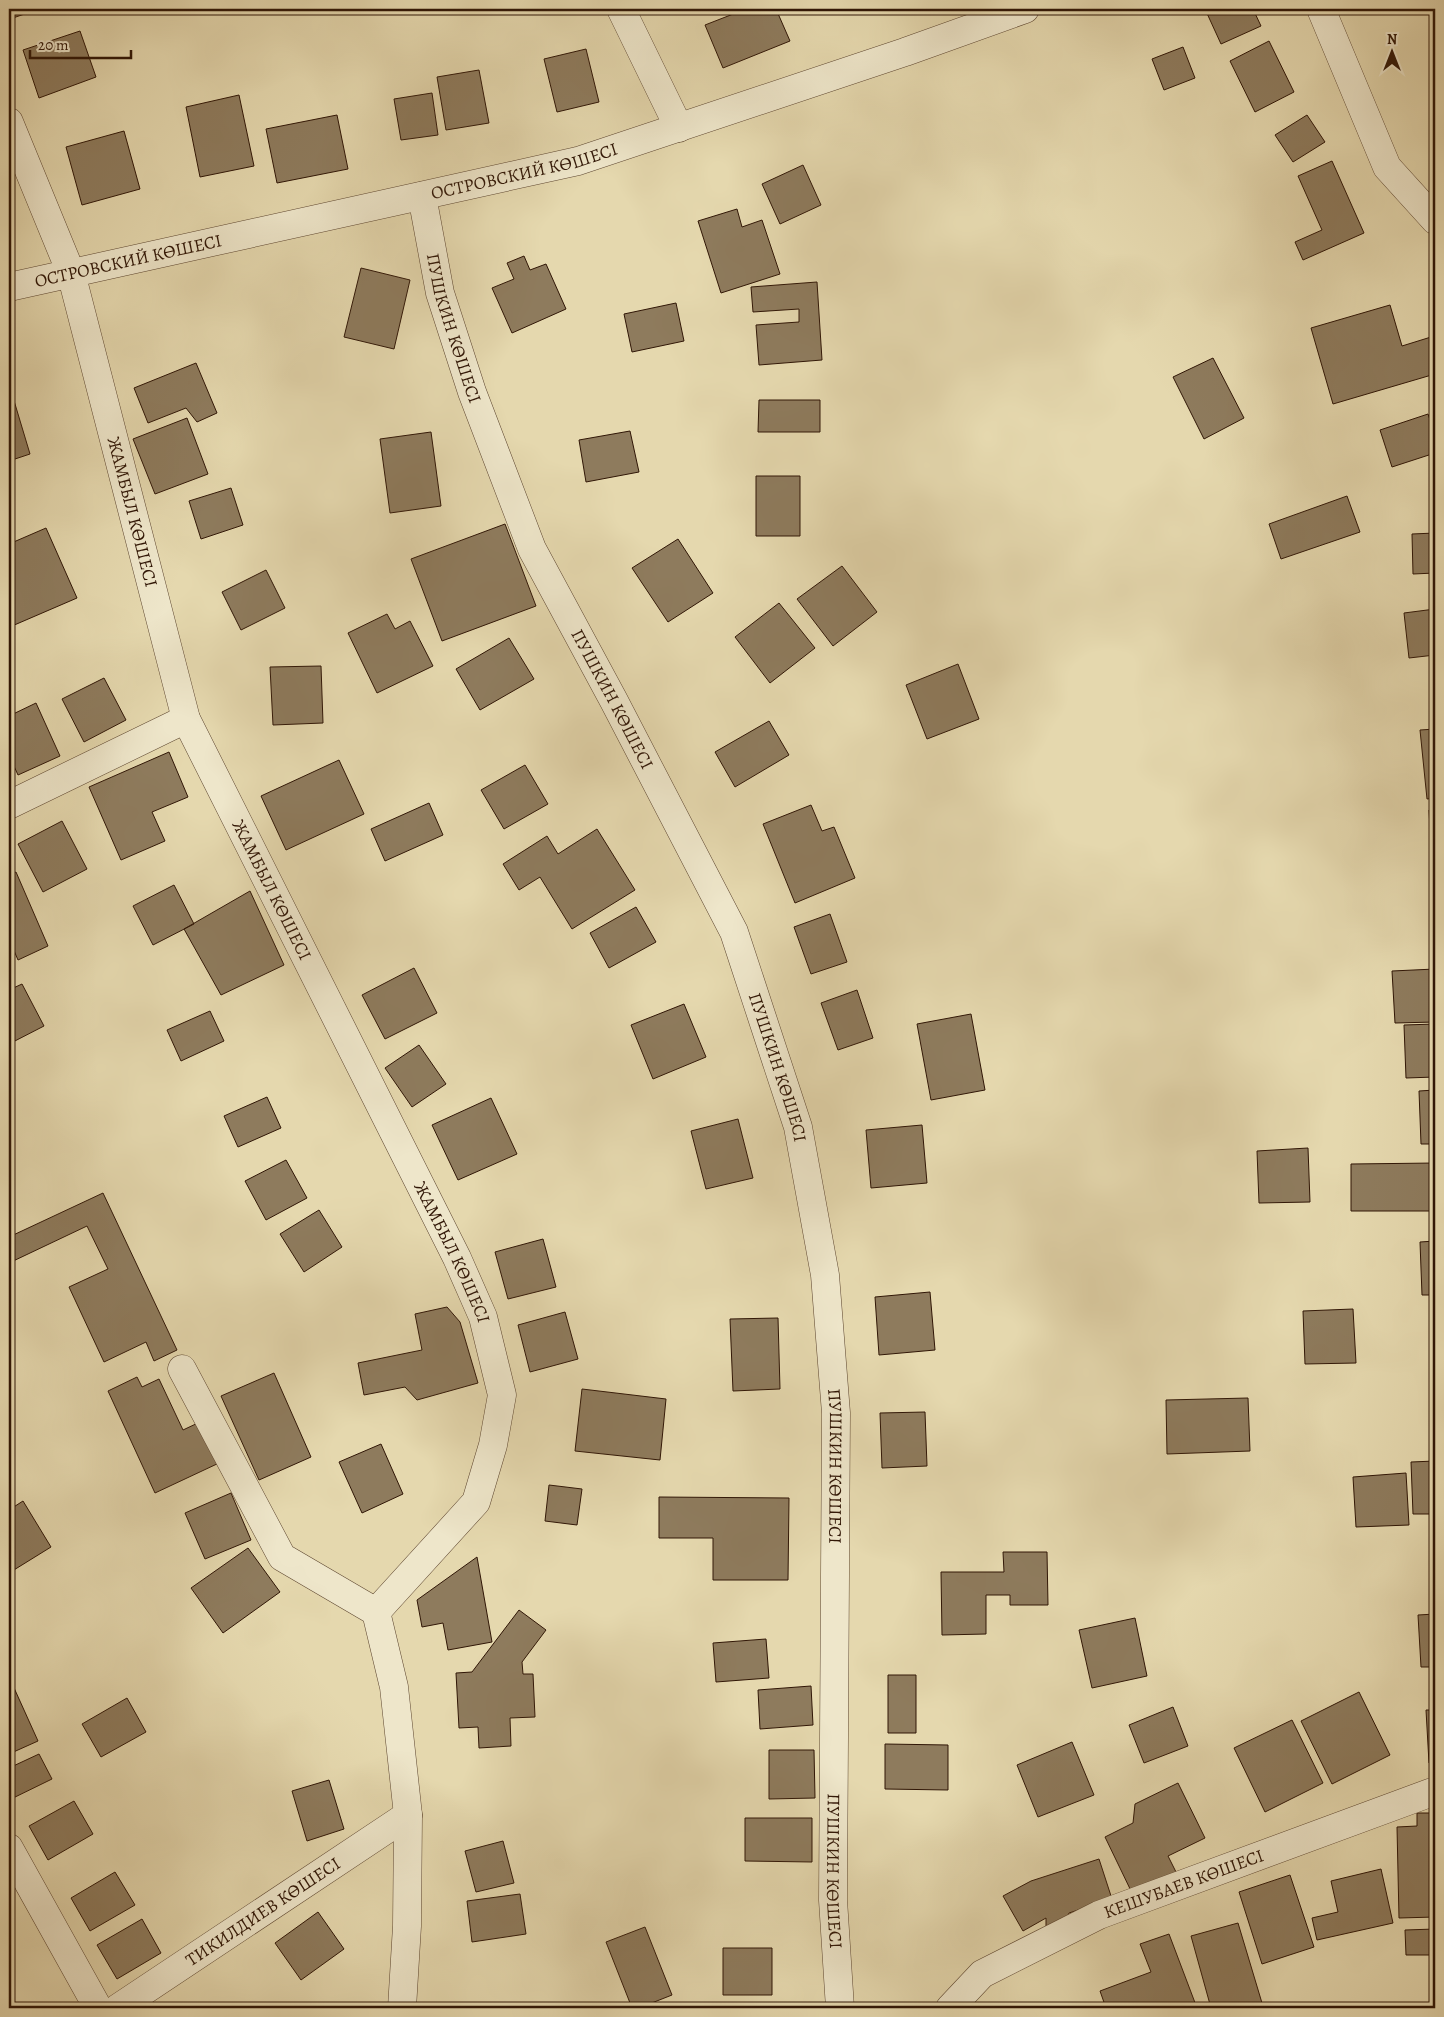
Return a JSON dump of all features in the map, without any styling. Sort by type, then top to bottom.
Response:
[{"type":"street","points":[[621,9],[679,128]]},
{"type":"street","name":"ОСТРОВСКИЙ КӨШЕСІ","points":[[9,287],[578,161],[904,52],[1025,9]]},
{"type":"street","points":[[1320,9],[1387,168],[1435,220]]},
{"type":"street","name":"ЖАМБЫЛ КӨШЕСІ","points":[[9,122],[71,273],[186,719],[457,1258],[483,1316],[502,1395],[493,1445],[476,1502],[376,1612]]},
{"type":"street","name":"ПУШКИН КӨШЕСІ","points":[[422,196],[440,293],[472,392],[532,549],[614,701],[734,932],[798,1127],[825,1276],[836,1413],[833,1900],[840,2008]]},
{"type":"street","points":[[9,805],[186,719]]},
{"type":"street","points":[[182,1369],[282,1557],[376,1612],[394,1687],[408,1815],[407,1926],[402,2008]]},
{"type":"street","name":"КЕШУБАЕВ КӨШЕСІ","points":[[950,2008],[982,1974],[1099,1915],[1435,1791]]},
{"type":"street","name":"ТИКИЛДИЕВ КӨШЕСІ","points":[[118,2008],[408,1815]]},
{"type":"street","points":[[9,1848],[98,2008]]},
{"type":"building","points":[[9,9],[39,9],[10,19]]},
{"type":"building","points":[[746,9],[776,9],[790,41],[723,68],[705,25]]},
{"type":"building","points":[[1205,9],[1253,9],[1261,26],[1221,44]]},
{"type":"building","points":[[80,31],[96,77],[39,98],[23,50]]},
{"type":"building","points":[[1269,41],[1294,92],[1255,112],[1230,61]]},
{"type":"building","points":[[1183,47],[1195,78],[1164,90],[1152,59]]},
{"type":"building","points":[[586,49],[599,102],[557,112],[544,59]]},
{"type":"building","points":[[479,70],[489,123],[446,130],[437,77]]},
{"type":"building","points":[[432,93],[438,135],[401,140],[394,99]]},
{"type":"building","points":[[239,95],[254,166],[200,177],[186,107]]},
{"type":"building","points":[[337,115],[348,169],[277,183],[266,129]]},
{"type":"building","points":[[1307,115],[1325,142],[1293,162],[1275,135]]},
{"type":"building","points":[[124,131],[140,189],[82,205],[66,147]]},
{"type":"building","points":[[1332,161],[1364,233],[1303,260],[1295,242],[1322,230],[1298,176]]},
{"type":"building","points":[[803,165],[821,205],[780,224],[762,184]]},
{"type":"building","points":[[737,209],[742,227],[762,220],[780,274],[721,293],[698,221]]},
{"type":"building","points":[[524,256],[530,270],[546,264],[566,309],[512,333],[492,288],[514,279],[507,263]]},
{"type":"building","points":[[361,268],[410,280],[394,349],[344,337]]},
{"type":"building","points":[[817,282],[822,360],[759,365],[756,325],[799,322],[799,309],[753,312],[751,287]]},
{"type":"building","points":[[676,303],[684,341],[632,352],[624,314]]},
{"type":"building","points":[[1390,305],[1402,346],[1431,337],[1435,351],[1435,374],[1333,404],[1311,328]]},
{"type":"building","points":[[1213,358],[1244,418],[1204,439],[1173,377]]},
{"type":"building","points":[[196,363],[217,413],[197,422],[186,408],[148,423],[134,388]]},
{"type":"building","points":[[9,384],[30,454],[9,461]]},
{"type":"building","points":[[759,400],[820,400],[820,432],[758,432]]},
{"type":"building","points":[[1428,414],[1435,435],[1435,453],[1392,467],[1380,430]]},
{"type":"building","points":[[187,418],[208,474],[155,494],[133,439]]},
{"type":"building","points":[[630,431],[639,472],[586,482],[579,440]]},
{"type":"building","points":[[431,432],[441,506],[390,513],[380,439]]},
{"type":"building","points":[[756,476],[800,476],[800,536],[756,536]]},
{"type":"building","points":[[231,488],[243,525],[201,539],[189,501]]},
{"type":"building","points":[[1347,496],[1360,532],[1281,559],[1269,524]]},
{"type":"building","points":[[505,524],[536,606],[442,641],[411,559]]},
{"type":"building","points":[[46,528],[77,598],[12,626],[9,619],[9,544]]},
{"type":"building","points":[[1435,533],[1435,573],[1413,574],[1412,534]]},
{"type":"building","points":[[678,539],[713,593],[668,622],[632,568]]},
{"type":"building","points":[[842,566],[877,612],[833,646],[797,599]]},
{"type":"building","points":[[266,570],[285,608],[241,630],[222,592]]},
{"type":"building","points":[[779,603],[815,648],[770,683],[735,637]]},
{"type":"building","points":[[1435,609],[1435,655],[1409,658],[1404,613]]},
{"type":"building","points":[[387,614],[395,629],[410,621],[433,666],[377,693],[348,633]]},
{"type":"building","points":[[509,638],[534,679],[480,710],[456,669]]},
{"type":"building","points":[[958,664],[979,719],[927,739],[906,685]]},
{"type":"building","points":[[321,666],[323,723],[273,725],[270,667]]},
{"type":"building","points":[[104,678],[126,720],[84,742],[62,699]]},
{"type":"building","points":[[36,703],[60,756],[18,775],[9,755],[9,716]]},
{"type":"building","points":[[769,721],[789,755],[735,787],[715,752]]},
{"type":"building","points":[[1435,729],[1435,798],[1427,799],[1420,730]]},
{"type":"building","points":[[169,752],[188,797],[152,812],[165,841],[121,860],[89,787]]},
{"type":"building","points":[[339,760],[364,814],[286,850],[261,796]]},
{"type":"building","points":[[525,765],[548,804],[504,829],[481,790]]},
{"type":"building","points":[[429,803],[443,835],[385,861],[371,829]]},
{"type":"building","points":[[811,805],[822,831],[834,827],[855,878],[795,903],[763,824]]},
{"type":"building","points":[[1435,809],[1435,884],[1433,884],[1429,810]]},
{"type":"building","points":[[62,821],[87,869],[43,892],[18,844]]},
{"type":"building","points":[[597,829],[635,890],[572,929],[540,877],[519,890],[503,864],[547,836],[558,854]]},
{"type":"building","points":[[16,872],[48,946],[18,960],[9,939],[9,875]]},
{"type":"building","points":[[174,885],[194,924],[153,945],[133,906]]},
{"type":"building","points":[[250,891],[284,965],[221,995],[184,929]]},
{"type":"building","points":[[636,907],[656,942],[609,968],[590,933]]},
{"type":"building","points":[[830,914],[847,962],[811,974],[794,927]]},
{"type":"building","points":[[414,968],[437,1013],[385,1039],[362,995]]},
{"type":"building","points":[[1435,969],[1435,1022],[1395,1023],[1392,971]]},
{"type":"building","points":[[22,984],[44,1026],[9,1044],[9,990]]},
{"type":"building","points":[[857,990],[873,1038],[838,1050],[821,1003]]},
{"type":"building","points":[[684,1004],[706,1057],[653,1079],[631,1025]]},
{"type":"building","points":[[210,1011],[224,1041],[181,1061],[167,1030]]},
{"type":"building","points":[[971,1014],[985,1090],[931,1100],[917,1024]]},
{"type":"building","points":[[1435,1024],[1435,1077],[1406,1078],[1404,1025]]},
{"type":"building","points":[[419,1045],[446,1084],[412,1107],[385,1068]]},
{"type":"building","points":[[1435,1090],[1435,1144],[1421,1144],[1419,1091]]},
{"type":"building","points":[[267,1097],[281,1128],[238,1147],[224,1116]]},
{"type":"building","points":[[491,1098],[517,1154],[458,1180],[432,1125]]},
{"type":"building","points":[[738,1119],[753,1178],[706,1189],[691,1131]]},
{"type":"building","points":[[922,1125],[927,1183],[871,1188],[866,1130]]},
{"type":"building","points":[[1308,1148],[1310,1202],[1259,1203],[1257,1151]]},
{"type":"building","points":[[286,1160],[307,1198],[266,1220],[245,1181]]},
{"type":"building","points":[[1435,1163],[1435,1211],[1351,1211],[1351,1164]]},
{"type":"building","points":[[103,1193],[177,1350],[154,1361],[146,1342],[104,1362],[69,1287],[108,1269],[87,1226],[9,1263],[9,1237]]},
{"type":"building","points":[[319,1210],[342,1247],[304,1272],[280,1234]]},
{"type":"building","points":[[543,1239],[556,1287],[508,1299],[495,1252]]},
{"type":"building","points":[[1435,1241],[1435,1295],[1422,1295],[1420,1242]]},
{"type":"building","points":[[930,1292],[935,1350],[879,1355],[875,1297]]},
{"type":"building","points":[[447,1307],[460,1322],[478,1383],[417,1400],[405,1387],[364,1395],[358,1363],[422,1350],[415,1314]]},
{"type":"building","points":[[1353,1309],[1356,1363],[1305,1364],[1303,1311]]},
{"type":"building","points":[[1430,1311],[1435,1311],[1435,1364],[1432,1364]]},
{"type":"building","points":[[565,1312],[578,1359],[530,1372],[518,1325]]},
{"type":"building","points":[[778,1318],[780,1389],[733,1391],[730,1319]]},
{"type":"building","points":[[274,1373],[311,1457],[259,1480],[221,1396]]},
{"type":"building","points":[[137,1377],[142,1387],[159,1379],[183,1430],[200,1422],[219,1463],[155,1493],[108,1391]]},
{"type":"building","points":[[582,1389],[666,1399],[660,1460],[575,1451]]},
{"type":"building","points":[[1248,1398],[1250,1451],[1167,1454],[1166,1400]]},
{"type":"building","points":[[925,1412],[927,1466],[882,1468],[880,1413]]},
{"type":"building","points":[[381,1444],[403,1494],[362,1513],[339,1462]]},
{"type":"building","points":[[1435,1461],[1435,1514],[1413,1514],[1411,1462]]},
{"type":"building","points":[[1406,1473],[1409,1525],[1356,1527],[1353,1477]]},
{"type":"building","points":[[549,1485],[582,1489],[577,1525],[545,1521]]},
{"type":"building","points":[[231,1493],[251,1540],[205,1559],[185,1513]]},
{"type":"building","points":[[659,1497],[789,1498],[788,1580],[713,1580],[713,1538],[659,1538]]},
{"type":"building","points":[[23,1501],[51,1547],[9,1573],[9,1510]]},
{"type":"building","points":[[248,1548],[280,1592],[223,1633],[191,1588]]},
{"type":"building","points":[[1003,1552],[1047,1552],[1048,1605],[1010,1605],[1010,1595],[986,1595],[986,1634],[942,1635],[941,1572],[1004,1572]]},
{"type":"building","points":[[477,1557],[492,1642],[448,1650],[443,1623],[422,1627],[417,1600]]},
{"type":"building","points":[[519,1610],[546,1630],[522,1662],[523,1674],[533,1674],[535,1717],[510,1718],[511,1746],[479,1748],[478,1727],[459,1728],[456,1673],[472,1672]]},
{"type":"building","points":[[1435,1614],[1435,1667],[1421,1667],[1418,1615]]},
{"type":"building","points":[[1135,1618],[1147,1676],[1092,1688],[1079,1630]]},
{"type":"building","points":[[766,1639],[769,1678],[716,1682],[713,1643]]},
{"type":"building","points":[[888,1675],[916,1675],[916,1733],[888,1733]]},
{"type":"building","points":[[9,1680],[38,1741],[9,1754]]},
{"type":"building","points":[[811,1686],[813,1725],[760,1729],[758,1690]]},
{"type":"building","points":[[1359,1692],[1390,1755],[1332,1784],[1301,1721]]},
{"type":"building","points":[[127,1698],[146,1732],[101,1757],[82,1724]]},
{"type":"building","points":[[1173,1707],[1188,1746],[1144,1763],[1129,1725]]},
{"type":"building","points":[[1426,1710],[1435,1710],[1435,1762],[1429,1763]]},
{"type":"building","points":[[1292,1720],[1323,1783],[1265,1812],[1234,1748]]},
{"type":"building","points":[[1072,1742],[1094,1795],[1038,1817],[1017,1765]]},
{"type":"building","points":[[885,1744],[948,1745],[948,1790],[885,1789]]},
{"type":"building","points":[[769,1750],[814,1750],[815,1798],[769,1799]]},
{"type":"building","points":[[39,1754],[52,1779],[9,1800],[9,1768]]},
{"type":"building","points":[[329,1780],[344,1829],[307,1841],[292,1791]]},
{"type":"building","points":[[1178,1783],[1205,1838],[1168,1856],[1177,1874],[1133,1895],[1105,1837],[1133,1823],[1135,1804]]},
{"type":"building","points":[[74,1801],[93,1834],[48,1860],[29,1826]]},
{"type":"building","points":[[1417,1813],[1435,1813],[1435,1917],[1399,1918],[1397,1827],[1417,1826]]},
{"type":"building","points":[[745,1818],[812,1818],[812,1862],[745,1861]]},
{"type":"building","points":[[503,1841],[514,1883],[476,1892],[465,1851]]},
{"type":"building","points":[[1099,1859],[1112,1899],[1069,1913],[1063,1927],[1046,1927],[1046,1918],[1023,1931],[1003,1896],[1031,1881]]},
{"type":"building","points":[[1381,1869],[1393,1923],[1317,1940],[1312,1918],[1338,1912],[1331,1881]]},
{"type":"building","points":[[115,1872],[135,1905],[90,1931],[71,1898]]},
{"type":"building","points":[[1290,1875],[1314,1947],[1262,1964],[1239,1892]]},
{"type":"building","points":[[520,1894],[526,1934],[472,1942],[467,1901]]},
{"type":"building","points":[[318,1912],[344,1949],[301,1980],[275,1943]]},
{"type":"building","points":[[142,1919],[161,1953],[117,1979],[97,1945]]},
{"type":"building","points":[[1238,1923],[1262,2003],[1245,2008],[1211,2008],[1191,1936]]},
{"type":"building","points":[[645,1927],[672,1995],[639,2008],[632,2008],[606,1942]]},
{"type":"building","points":[[1435,1929],[1435,1955],[1406,1955],[1405,1930]]},
{"type":"building","points":[[1169,1934],[1197,2008],[1106,2008],[1100,1991],[1151,1972],[1140,1944]]},
{"type":"building","points":[[723,1948],[772,1948],[772,1995],[723,1995]]}]
